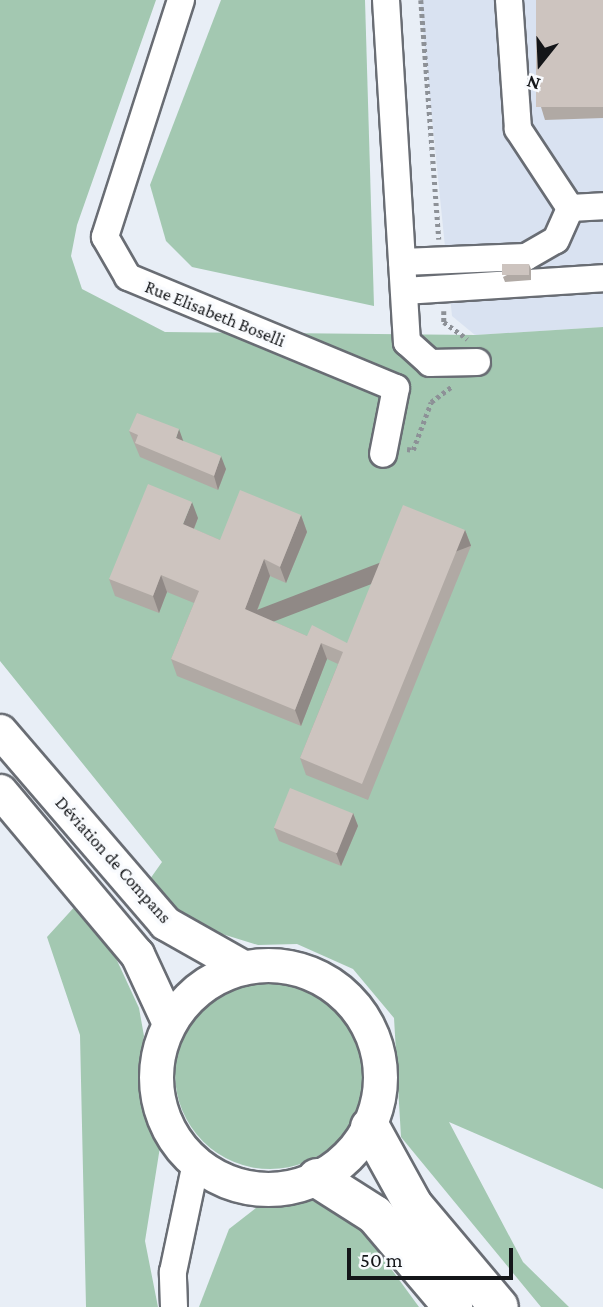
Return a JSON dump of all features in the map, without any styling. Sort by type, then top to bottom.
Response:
[{"type":"highway","points":[[370,1127],[414,1205],[499,1307]]},
{"type":"highway","points":[[317,1178],[375,1215],[453,1307]]},
{"type":"main road","name":"Déviation de Compans","points":[[0,731],[165,923],[243,967]]},
{"type":"main road","points":[[0,791],[137,954],[169,1023]]},
{"type":"main road","points":[[279,964],[314,974],[344,993],[367,1022],[380,1080],[370,1127],[348,1157],[317,1178],[259,1189],[226,1181],[196,1163],[171,1134],[157,1098],[156,1059],[169,1023],[188,997],[243,967],[279,964]]},
{"type":"street","name":"Rue Elisabeth Boselli","points":[[181,0],[105,237],[128,277],[396,388]]},
{"type":"street","points":[[386,0],[407,342],[414,354],[430,363],[477,362]]},
{"type":"street","points":[[509,0],[518,129],[570,208]]},
{"type":"street","points":[[570,208],[603,206]]},
{"type":"street","points":[[402,261],[526,257],[556,240],[570,208]]},
{"type":"street","points":[[404,291],[603,278]]},
{"type":"street","points":[[383,454],[396,388],[414,354]]},
{"type":"street","points":[[174,1307],[173,1272],[196,1163]]},
{"type":"shaded area","points":[[420,0],[603,0],[603,327],[475,335],[452,316]]},
{"type":"green space","points":[[0,0],[156,0],[77,225],[71,256],[82,289],[165,332],[475,335],[603,327],[603,1189],[449,1122],[523,1262],[569,1307],[541,1307],[401,1137],[394,1018],[353,969],[297,944],[258,945],[219,933],[177,910],[150,879],[162,862],[0,661]]},
{"type":"green space","points":[[221,0],[365,0],[374,306],[192,267],[166,241],[150,185]]},
{"type":"green space","points":[[78,903],[102,928],[139,1008],[144,1036],[138,1068],[160,1147],[145,1241],[158,1307],[86,1307],[80,1035],[47,937]]},
{"type":"green space","points":[[270,979],[306,986],[337,1007],[358,1038],[365,1074],[358,1110],[337,1141],[306,1162],[270,1169],[234,1162],[203,1141],[182,1110],[175,1074],[182,1038],[203,1007],[234,986]]},
{"type":"green space","points":[[303,1197],[354,1218],[419,1307],[199,1307],[229,1229],[261,1204]]},
{"type":"building","points":[[536,0],[603,0],[603,107],[536,107]]},
{"type":"building","points":[[502,264],[529,264],[529,275],[502,275]]},
{"type":"building","points":[[137,413],[179,429],[176,438],[221,456],[214,476],[135,443],[138,435],[129,431]]},
{"type":"building","points":[[148,484],[192,502],[183,524],[220,540],[240,490],[301,515],[280,567],[264,559],[245,609],[307,636],[312,625],[347,643],[403,505],[465,530],[362,784],[300,758],[343,652],[321,643],[295,710],[171,659],[199,591],[161,575],[153,596],[109,579]]},
{"type":"building","points":[[290,788],[353,813],[337,853],[274,828]]}]
